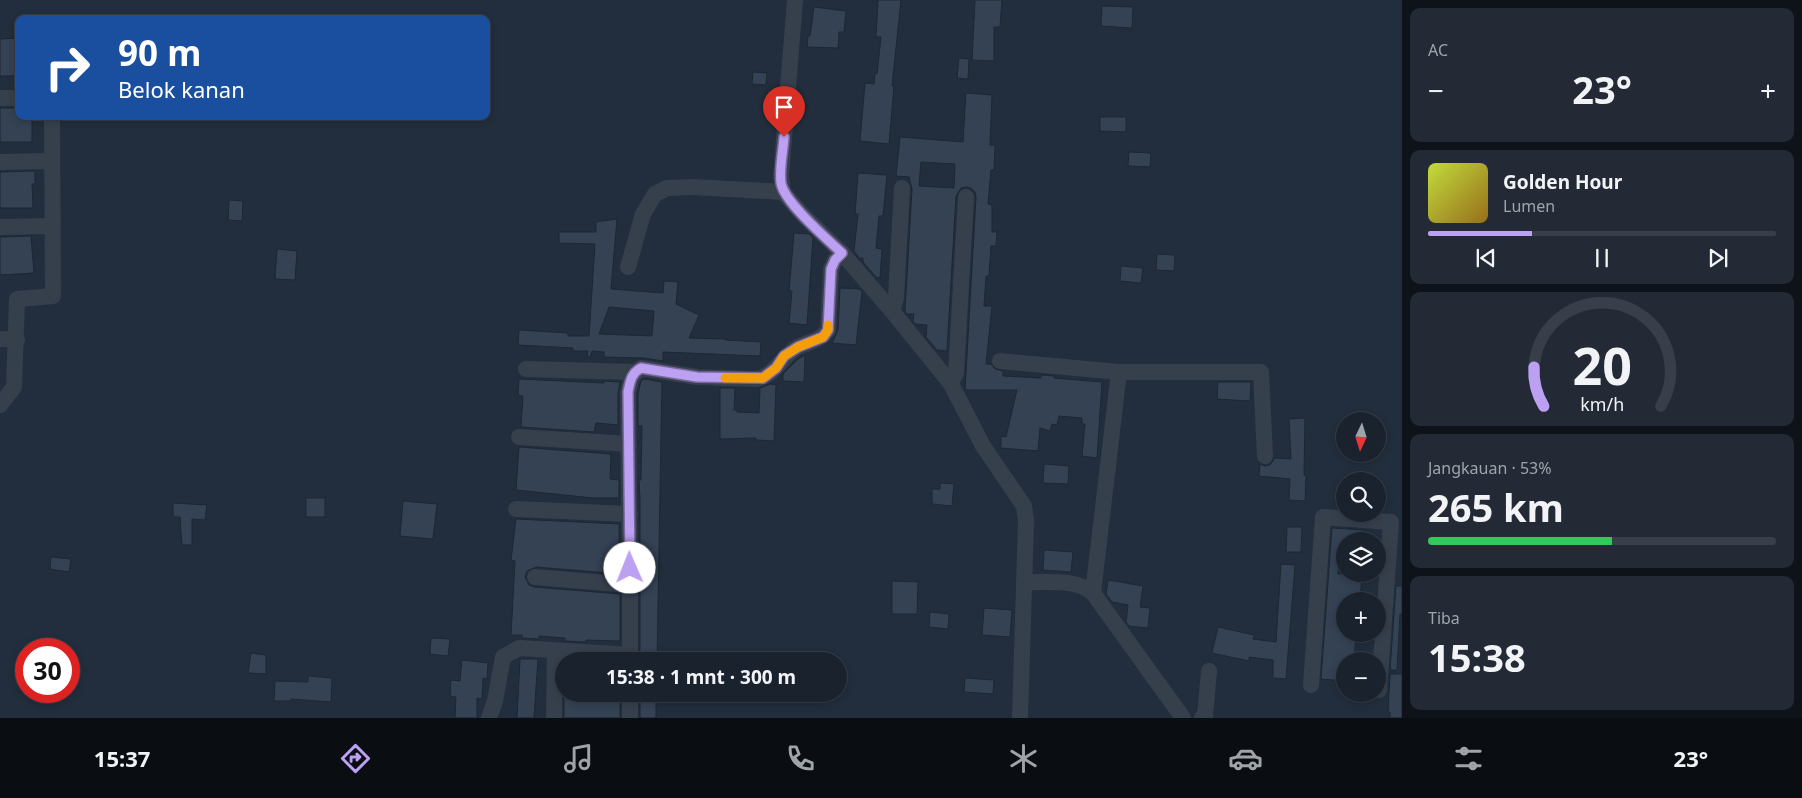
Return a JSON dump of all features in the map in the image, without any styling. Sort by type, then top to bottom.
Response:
[{"type":"street","points":[[795,0],[781,176],[784,192],[802,214],[842,253],[951,384],[983,446],[1024,506],[1026,521],[1020,718]]},
{"type":"street","points":[[0,98],[15,98]]},
{"type":"street","points":[[1,401],[14,386],[17,299],[53,296],[52,120]]},
{"type":"street","points":[[0,162],[52,161]]},
{"type":"street","points":[[628,267],[644,214],[655,194],[667,188],[693,187],[784,192]]},
{"type":"street","points":[[892,311],[896,298],[902,188]]},
{"type":"street","points":[[951,384],[956,373],[966,197]]},
{"type":"street","points":[[0,227],[52,226]]},
{"type":"street","points":[[630,652],[628,392],[635,372],[641,368],[697,377],[755,379],[769,375],[784,356],[798,347],[823,337],[828,330],[831,269],[835,260],[842,253]]},
{"type":"street","points":[[0,339],[17,340]]},
{"type":"street","points":[[1000,361],[1119,372],[1261,372],[1265,456]]},
{"type":"street","points":[[526,368],[635,372]]},
{"type":"street","points":[[1093,593],[1119,372]]},
{"type":"street","points":[[520,437],[629,444]]},
{"type":"street","points":[[516,509],[630,514]]},
{"type":"street","points":[[1311,685],[1323,517],[1391,522],[1395,563],[1384,652]]},
{"type":"street","points":[[535,577],[630,586]]},
{"type":"street","points":[[1024,582],[1075,584],[1086,587],[1093,593],[1183,718]]},
{"type":"street","points":[[489,718],[495,701],[503,657],[519,648],[566,652]]},
{"type":"street","points":[[554,718],[555,651]]},
{"type":"street","points":[[1202,718],[1205,716],[1209,671]]},
{"type":"street","points":[[630,702],[630,718]]},
{"type":"building","points":[[878,0],[901,0],[892,86],[894,86],[889,144],[860,141],[865,83],[874,84],[875,73],[877,74],[881,37],[876,37]]},
{"type":"building","points":[[975,0],[1002,0],[1000,27],[994,27],[994,61],[972,60]]},
{"type":"building","points":[[1102,6],[1133,7],[1132,28],[1101,26]]},
{"type":"building","points":[[814,7],[846,11],[844,32],[839,32],[838,48],[807,47]]},
{"type":"building","points":[[15,38],[15,76],[0,76],[0,39]]},
{"type":"building","points":[[959,58],[969,59],[968,79],[957,78]]},
{"type":"building","points":[[753,72],[767,73],[766,85],[752,84]]},
{"type":"building","points":[[966,93],[992,95],[990,145],[995,145],[994,170],[991,170],[988,204],[992,205],[992,232],[997,232],[996,246],[991,246],[989,276],[986,276],[984,306],[992,306],[986,364],[991,364],[995,369],[1003,371],[1003,376],[1041,378],[1041,375],[1102,382],[1097,458],[1082,456],[1085,424],[1082,424],[1082,418],[1059,416],[1057,425],[1052,424],[1050,431],[1040,428],[1038,451],[1001,448],[1001,436],[1006,437],[1017,390],[965,390],[976,198],[975,192],[971,188],[961,188],[956,196],[947,351],[937,350],[926,337],[927,325],[915,324],[913,321],[914,314],[907,314],[905,311],[912,189],[909,177],[896,176],[900,137],[963,142]],"holes":[[[921,162],[955,164],[954,188],[919,186]]]},
{"type":"building","points":[[0,108],[15,108],[15,120],[32,120],[32,142],[0,142]]},
{"type":"building","points":[[1100,117],[1126,117],[1126,132],[1100,131]]},
{"type":"building","points":[[1129,152],[1151,153],[1150,167],[1128,166]]},
{"type":"building","points":[[35,171],[35,184],[32,184],[33,208],[0,208],[0,172]]},
{"type":"building","points":[[858,173],[887,175],[883,216],[879,216],[876,248],[882,249],[880,278],[876,277],[863,262],[863,258],[859,258],[854,251],[858,214],[855,214]]},
{"type":"building","points":[[229,200],[243,201],[242,221],[228,220]]},
{"type":"building","points":[[617,219],[611,289],[663,293],[664,281],[678,282],[676,304],[699,315],[689,338],[761,342],[760,356],[663,352],[663,361],[643,358],[604,357],[604,352],[592,351],[590,357],[587,356],[588,351],[573,351],[573,348],[518,345],[519,330],[568,333],[568,336],[589,336],[595,244],[559,243],[559,232],[596,232],[596,222]],"holes":[[[609,307],[654,311],[652,336],[599,334]]]},
{"type":"building","points":[[794,233],[809,234],[813,238],[807,325],[789,323],[792,291],[789,291]]},
{"type":"building","points":[[31,236],[34,273],[0,275],[0,237]]},
{"type":"building","points":[[277,249],[297,251],[295,280],[275,279]]},
{"type":"building","points":[[1157,254],[1175,255],[1174,271],[1156,270]]},
{"type":"building","points":[[1121,266],[1143,268],[1141,283],[1120,281]]},
{"type":"building","points":[[840,288],[860,289],[862,292],[856,345],[832,343],[838,330]]},
{"type":"building","points":[[805,355],[804,382],[783,381],[783,374],[798,359]]},
{"type":"building","points":[[519,379],[620,382],[618,425],[596,423],[594,432],[521,427],[523,396],[518,395]]},
{"type":"building","points":[[644,379],[662,382],[657,652],[640,652],[639,480],[641,480],[642,426],[638,426],[638,394],[641,381]]},
{"type":"building","points":[[1218,382],[1251,382],[1250,401],[1217,399]]},
{"type":"building","points":[[770,384],[776,385],[774,441],[756,440],[756,438],[720,439],[720,388],[735,388],[734,410],[737,410],[737,412],[759,413],[760,388]]},
{"type":"building","points":[[1305,418],[1305,501],[1289,500],[1290,479],[1259,476],[1260,464],[1270,465],[1275,458],[1291,459],[1289,419]]},
{"type":"building","points":[[519,447],[611,454],[610,479],[619,480],[619,498],[593,498],[516,490]]},
{"type":"building","points":[[1044,464],[1069,466],[1068,484],[1043,483]]},
{"type":"building","points":[[940,483],[954,484],[952,506],[932,504],[932,489],[940,489]]},
{"type":"building","points":[[306,498],[325,498],[325,517],[306,517]]},
{"type":"building","points":[[403,501],[437,504],[433,539],[400,536]]},
{"type":"building","points":[[173,503],[207,505],[205,520],[192,519],[192,545],[182,545],[180,517],[173,517]]},
{"type":"building","points":[[516,519],[619,524],[620,574],[536,567],[527,571],[525,577],[529,585],[534,587],[620,594],[620,641],[565,641],[565,638],[539,636],[539,639],[522,638],[522,635],[511,635],[515,561],[511,560]]},
{"type":"building","points":[[1287,527],[1302,527],[1301,552],[1286,552]]},
{"type":"building","points":[[1332,528],[1363,530],[1363,532],[1336,532],[1336,582],[1361,582],[1361,592],[1336,592],[1336,642],[1355,642],[1355,652],[1336,652],[1336,680],[1321,679]]},
{"type":"building","points":[[1044,550],[1073,552],[1071,572],[1043,570]]},
{"type":"building","points":[[51,557],[71,559],[69,572],[50,569]]},
{"type":"building","points":[[1281,564],[1295,565],[1286,679],[1273,678],[1273,660],[1249,657],[1249,661],[1212,653],[1218,627],[1254,635],[1253,639],[1276,642]]},
{"type":"building","points":[[1108,580],[1143,586],[1140,607],[1150,608],[1148,628],[1129,626],[1126,622],[1128,605],[1112,602],[1106,594]]},
{"type":"building","points":[[892,581],[918,582],[917,614],[892,614]]},
{"type":"building","points":[[1396,586],[1402,586],[1402,615],[1400,614],[1397,670],[1390,670]]},
{"type":"building","points":[[984,608],[1012,610],[1010,637],[982,635]]},
{"type":"building","points":[[930,612],[949,614],[948,629],[929,627]]},
{"type":"building","points":[[431,638],[450,639],[448,656],[430,654]]},
{"type":"building","points":[[251,653],[266,655],[266,674],[248,673]]},
{"type":"building","points":[[520,659],[538,659],[534,718],[517,718]]},
{"type":"building","points":[[462,660],[488,663],[487,679],[483,678],[482,699],[477,698],[477,718],[455,718],[456,697],[450,696],[451,680],[460,681]]},
{"type":"building","points":[[1390,674],[1402,674],[1402,718],[1390,718],[1390,712],[1388,712]]},
{"type":"building","points":[[308,676],[332,678],[331,702],[291,699],[291,701],[274,701],[275,681],[308,682]]},
{"type":"building","points":[[965,678],[994,680],[993,694],[964,692]]},
{"type":"building","points":[[564,702],[620,702],[620,718],[564,718]]},
{"type":"building","points":[[640,702],[656,702],[656,718],[640,718]]},
{"type":"slow traffic","points":[[725,378],[755,379],[769,375],[784,356],[798,347],[823,337],[828,330],[828,325]]},
{"type":"route","points":[[630,568],[628,392],[632,376],[635,372],[641,368],[697,377],[763,378],[776,368],[784,356],[798,347],[823,337],[828,330],[831,269],[835,260],[842,253],[802,214],[784,192],[781,184],[784,137]]}]
